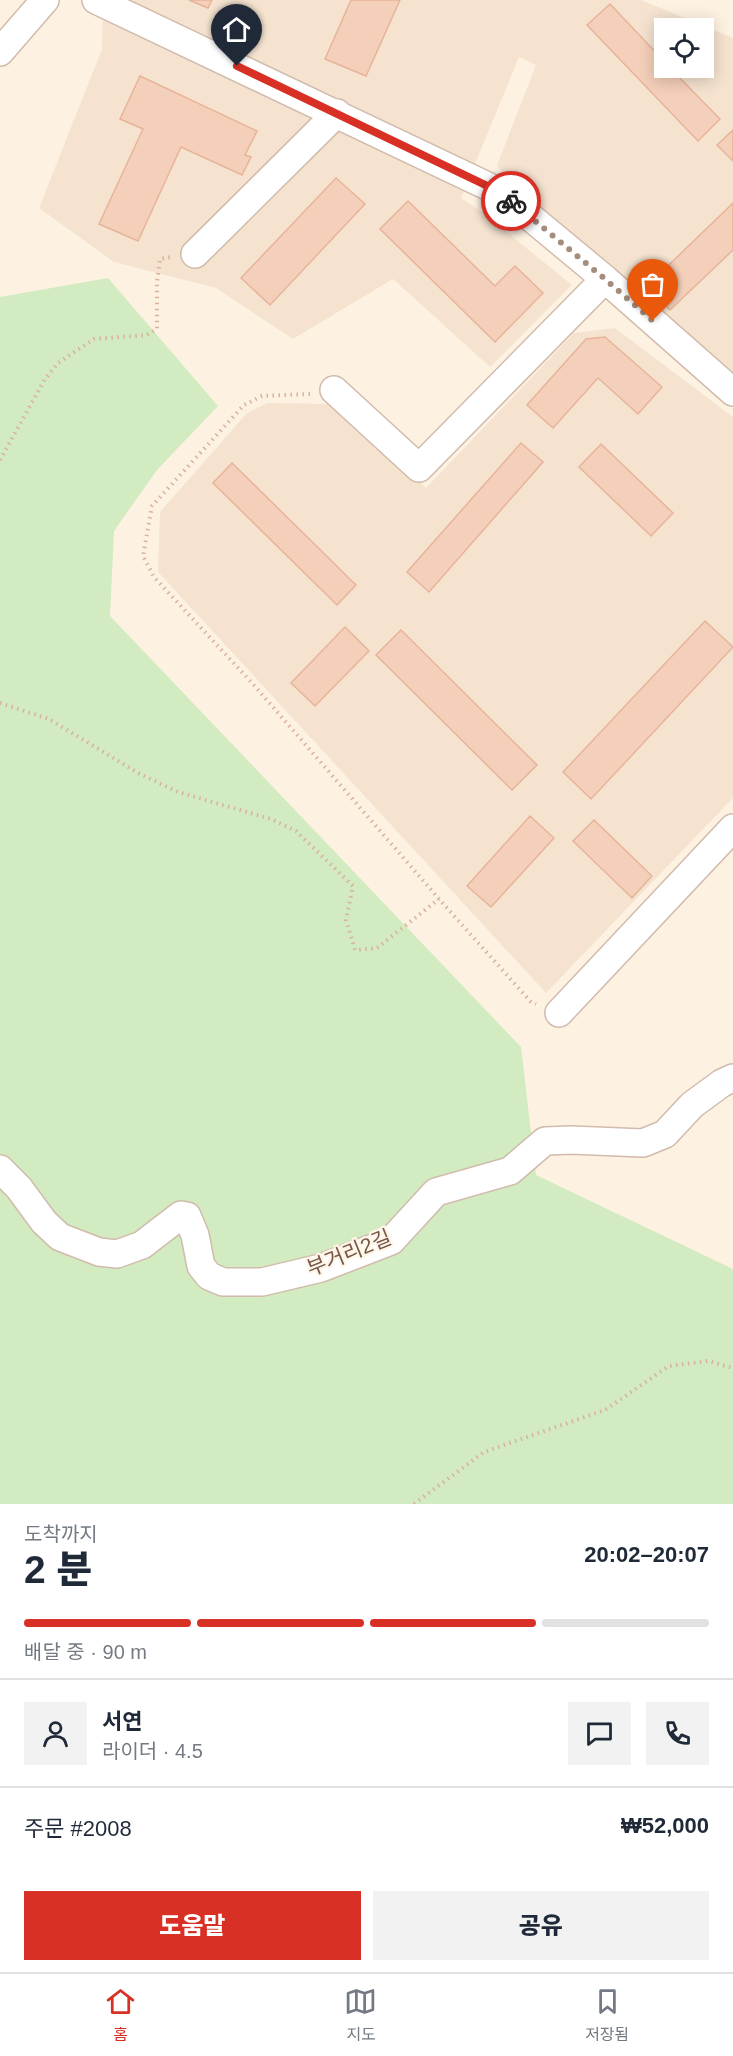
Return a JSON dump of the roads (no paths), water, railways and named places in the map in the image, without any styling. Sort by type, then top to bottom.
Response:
[{"type":"street","points":[[0,52],[45,0]]},
{"type":"street","points":[[96,0],[500,192],[605,279],[733,392]]},
{"type":"street","points":[[195,254],[337,113]]},
{"type":"street","points":[[334,390],[418,468],[605,279]]},
{"type":"street","points":[[559,1013],[733,828]]},
{"type":"street","name":"부거리2길","points":[[0,1169],[19,1188],[44,1222],[60,1237],[99,1252],[117,1254],[142,1245],[181,1215],[187,1216],[195,1235],[201,1266],[209,1276],[223,1282],[262,1282],[321,1268],[391,1241],[436,1192],[510,1171],[545,1141],[643,1143],[665,1134],[692,1105],[722,1083],[733,1078]]}]
